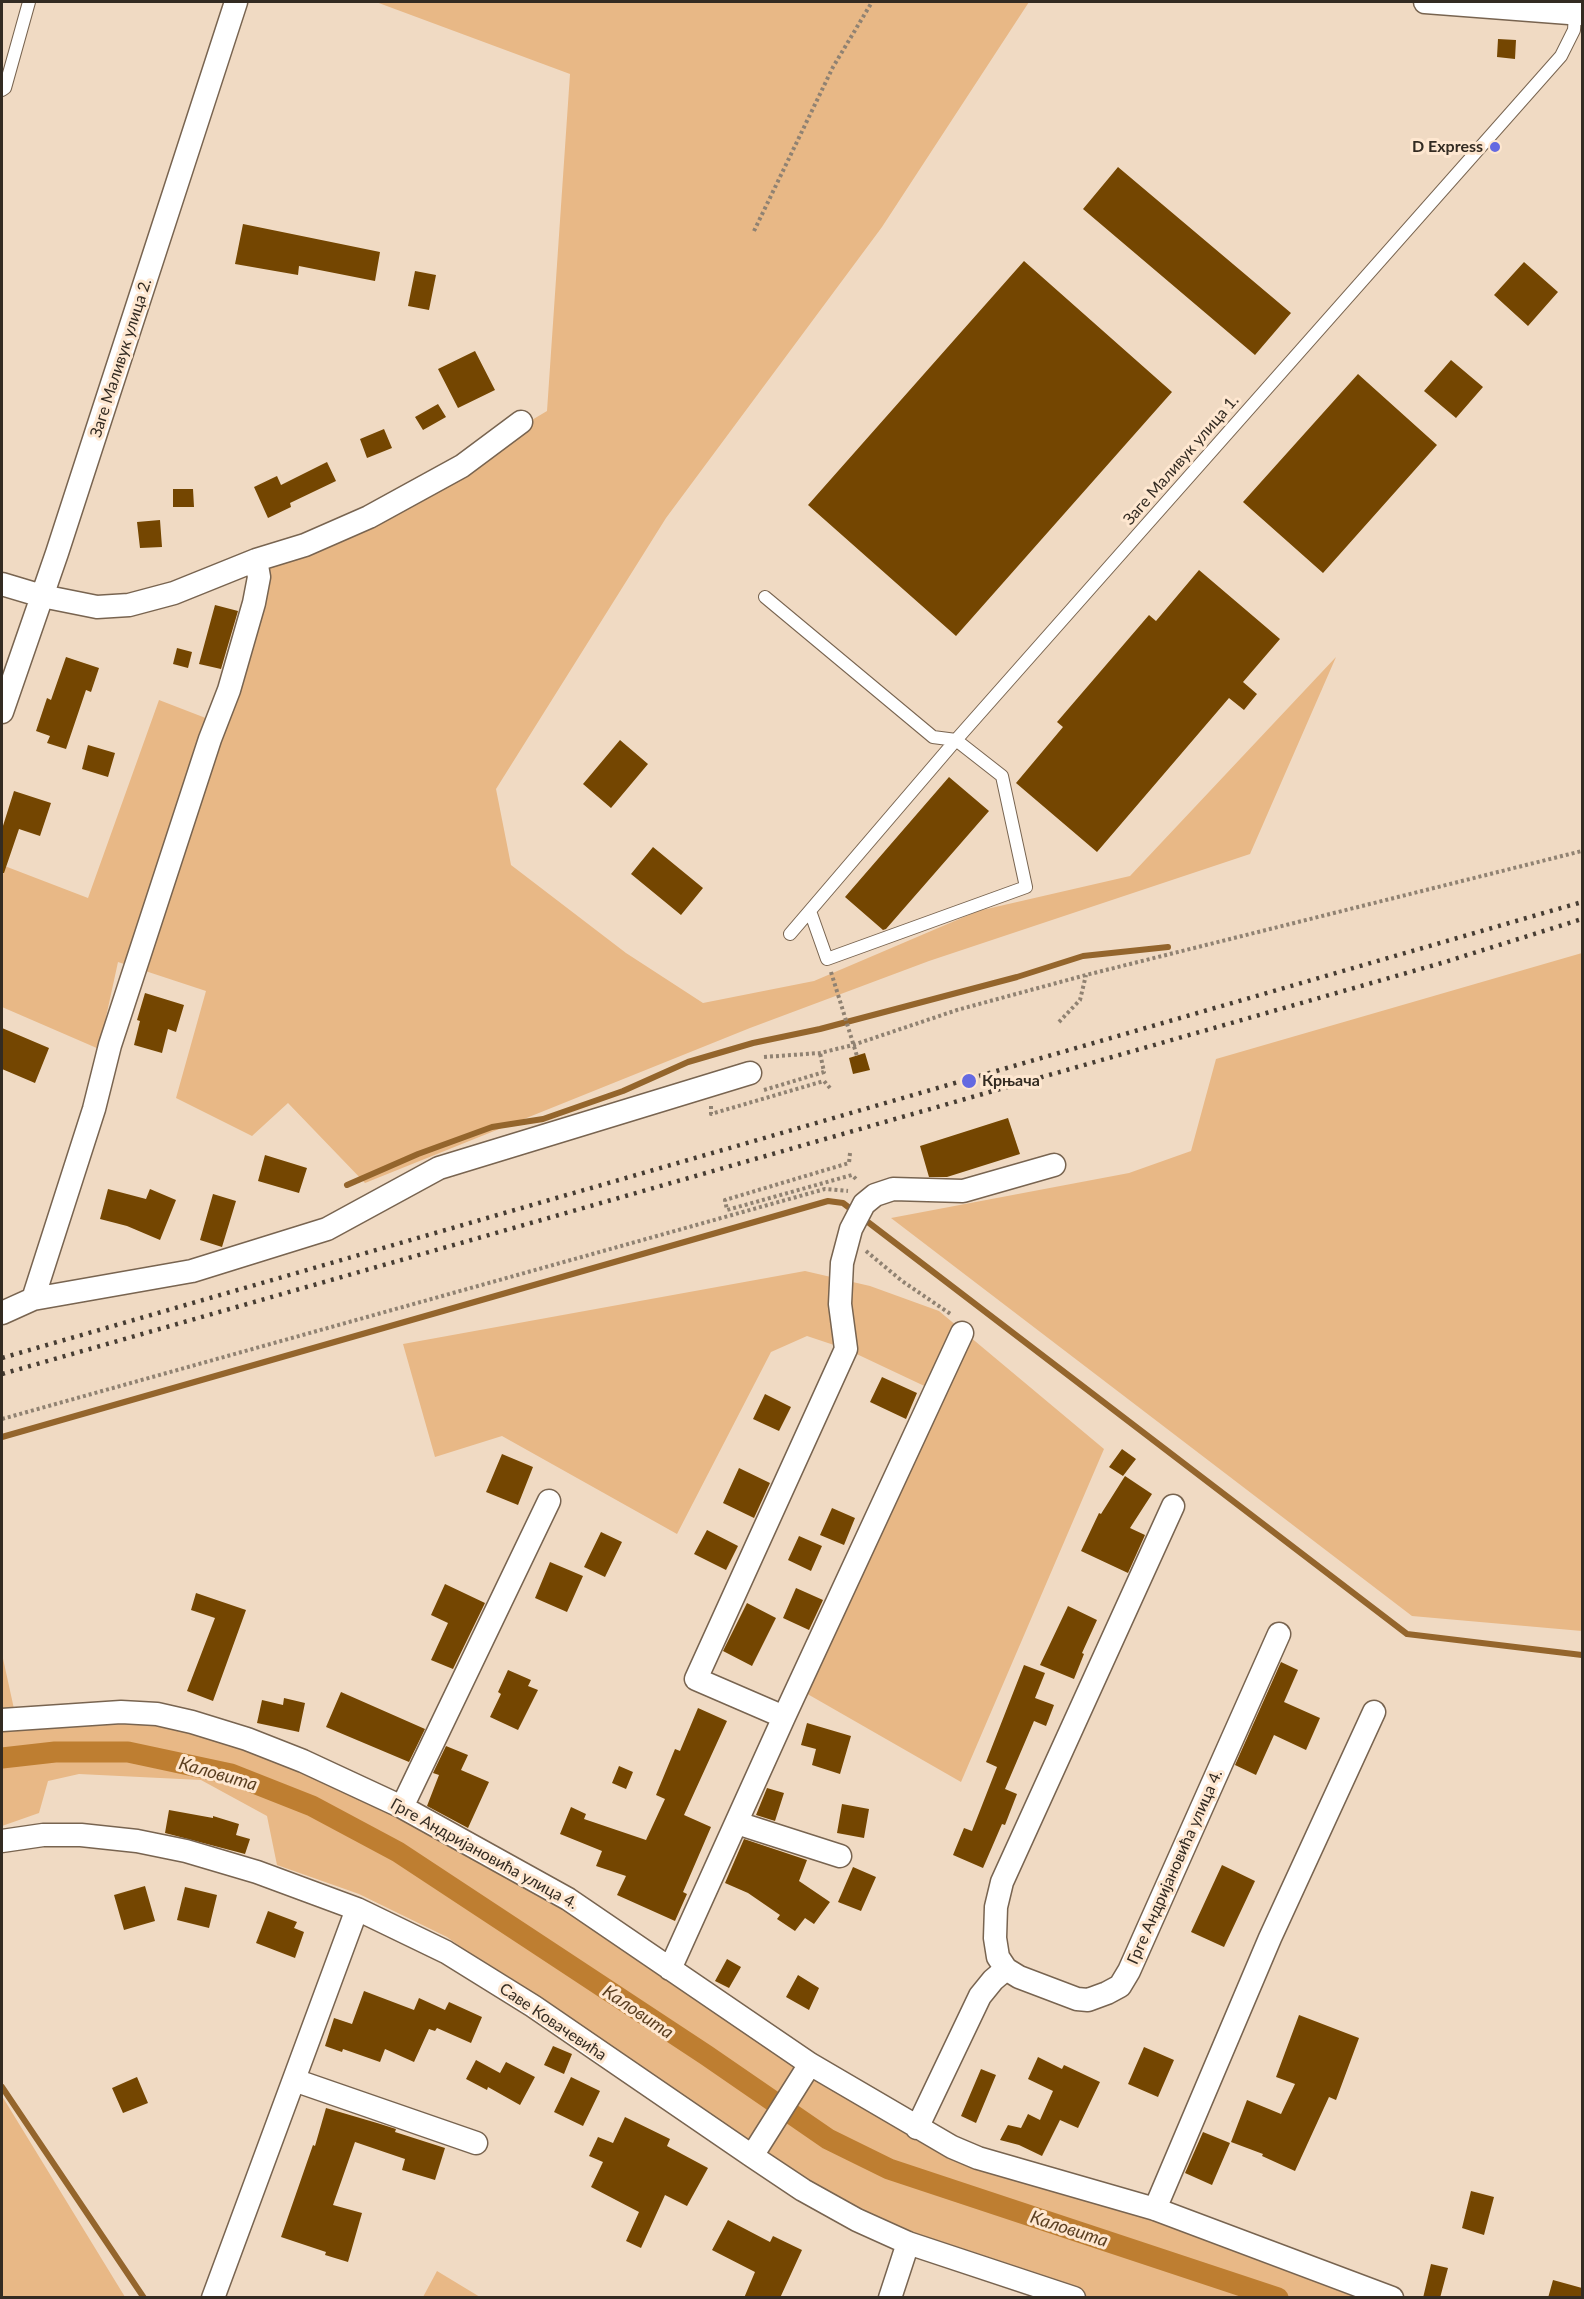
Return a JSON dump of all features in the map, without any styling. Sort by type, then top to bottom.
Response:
[{"type":"street","name":"Заге Маливук улица 2.","points":[[2,712],[236,2]]},
{"type":"street","points":[[1425,2],[1579,14]]},
{"type":"street","points":[[2,584],[42,596],[97,607],[129,605],[174,593],[256,560],[305,545],[369,517],[462,466],[521,422]]},
{"type":"street","points":[[33,1299],[94,1109],[110,1045],[248,628],[259,577],[256,560]]},
{"type":"street","points":[[2,1313],[33,1299],[192,1270],[327,1229],[439,1168],[756,1082]]},
{"type":"street","points":[[784,1717],[696,1679],[846,1349],[840,1304],[842,1263],[849,1232],[870,1200],[893,1189],[963,1191],[1054,1165]]},
{"type":"street","points":[[670,1969],[962,1334]]},
{"type":"street","points":[[402,1808],[549,1501]]},
{"type":"street","points":[[917,2128],[980,1996],[1006,1969],[998,1957],[995,1938],[996,1907],[1002,1881],[1173,1506]]},
{"type":"street","name":"Грге Андријановића улица 4.","points":[[1006,1969],[1018,1977],[1077,1999],[1088,2000],[1120,1986],[1129,1971],[1279,1634]]},
{"type":"street","name":"Грге Андријановића улица 4.","points":[[2,1720],[121,1712],[157,1714],[247,1739],[303,1761],[402,1808],[568,1899],[810,2064],[952,2147],[978,2158],[1155,2209],[1392,2298]]},
{"type":"street","points":[[1155,2209],[1270,1938],[1374,1712]]},
{"type":"street","points":[[736,1823],[840,1856]]},
{"type":"street","name":"Саве Ковачевића","points":[[2,1841],[43,1835],[81,1835],[137,1841],[186,1851],[257,1872],[357,1909],[446,1952],[533,2006],[756,2148],[803,2190],[857,2220],[908,2242],[1074,2298]]},
{"type":"street","points":[[213,2298],[357,1909]]},
{"type":"street","points":[[756,2148],[810,2064]]},
{"type":"street","points":[[294,2080],[476,2144]]},
{"type":"street","points":[[890,2298],[908,2242]]},
{"type":"lane","points":[[2,90],[5,88],[30,2]]},
{"type":"lane","name":"Заге Маливук улица 1.","points":[[790,934],[956,740],[1561,56],[1579,14]]},
{"type":"lane","points":[[765,597],[933,737],[956,740],[1002,776],[1026,887],[827,959],[810,911]]},
{"type":"path","points":[[754,231],[833,67],[872,2]]},
{"type":"path","points":[[820,1053],[824,1072],[756,1082],[755,1058],[820,1053],[853,1045],[957,1010],[1086,975],[1582,851]]},
{"type":"path","points":[[1059,1022],[1080,1000],[1086,975]]},
{"type":"path","points":[[834,982],[857,1056]]},
{"type":"path","points":[[720,1104],[709,1107],[711,1113],[824,1081],[830,1088]]},
{"type":"path","points":[[849,1153],[849,1163],[725,1200],[727,1210],[852,1175]]},
{"type":"path","points":[[2,1419],[825,1189],[870,1200]]},
{"type":"path","points":[[849,1232],[902,1281],[961,1321],[962,1334]]},
{"type":"shaded area","points":[[376,2],[1029,2],[882,227],[666,518],[496,789],[511,865],[626,953],[703,1003],[814,981],[978,911],[1130,876],[1336,657],[1250,854],[929,961],[750,1028],[365,1183],[288,1103],[252,1136],[176,1098],[206,991],[118,962],[99,1049],[2,1007],[2,865],[88,898],[159,700],[216,722],[256,560],[369,517],[547,411],[570,74]]},
{"type":"shaded area","points":[[1582,953],[1582,1631],[1412,1616],[891,1218],[1129,1173],[1191,1151],[1216,1059]]},
{"type":"shaded area","points":[[805,1271],[870,1286],[939,1311],[1104,1449],[961,1782],[797,1688],[935,1391],[846,1349],[807,1336],[771,1352],[677,1534],[502,1436],[435,1457],[403,1344]]},
{"type":"shaded area","points":[[2,1654],[16,1718],[2,1720]]},
{"type":"shaded area","points":[[121,1712],[303,1761],[402,1807],[917,2128],[1392,2297],[1072,2297],[884,2233],[583,2036],[447,1937],[359,1894],[277,1865],[267,1816],[201,1780],[79,1774],[48,1781],[39,1813],[2,1826],[2,1721]]},
{"type":"shaded area","points":[[2,2096],[125,2297],[2,2297]]},
{"type":"shaded area","points":[[437,2271],[480,2297],[423,2297]]},
{"type":"building","points":[[1498,39],[1516,40],[1515,59],[1497,57]]},
{"type":"building","points":[[1118,167],[1291,313],[1255,355],[1083,209]]},
{"type":"building","points":[[243,224],[380,252],[375,281],[299,266],[298,275],[235,264]]},
{"type":"building","points":[[1024,261],[1172,392],[956,636],[808,505]]},
{"type":"building","points":[[1524,262],[1558,292],[1528,326],[1494,295]]},
{"type":"building","points":[[415,271],[436,275],[429,310],[408,306]]},
{"type":"building","points":[[475,351],[495,390],[458,408],[438,369]]},
{"type":"building","points":[[1451,360],[1483,387],[1456,418],[1424,391]]},
{"type":"building","points":[[1358,374],[1437,445],[1323,573],[1243,502]]},
{"type":"building","points":[[438,404],[446,417],[423,430],[415,417]]},
{"type":"building","points":[[384,429],[392,448],[367,458],[360,439]]},
{"type":"building","points":[[327,462],[336,481],[290,503],[291,507],[268,518],[254,487],[277,476],[281,485]]},
{"type":"building","points":[[173,489],[193,489],[194,507],[173,507]]},
{"type":"building","points":[[160,520],[162,547],[140,548],[137,522]]},
{"type":"building","points":[[1199,570],[1280,639],[1243,682],[1257,694],[1244,710],[1229,698],[1097,852],[1016,783],[1063,727],[1057,722],[1149,615],[1156,621]]},
{"type":"building","points":[[215,605],[238,611],[221,669],[199,664]]},
{"type":"building","points":[[177,648],[192,652],[188,668],[173,664]]},
{"type":"building","points":[[66,657],[99,668],[91,692],[86,690],[66,749],[47,743],[50,736],[36,731],[47,698],[51,700]]},
{"type":"building","points":[[620,740],[648,764],[611,808],[583,784]]},
{"type":"building","points":[[88,745],[115,753],[108,777],[82,769]]},
{"type":"building","points":[[949,777],[989,811],[883,930],[845,897]]},
{"type":"building","points":[[14,791],[51,803],[40,836],[19,829],[4,873],[2,873],[2,829]]},
{"type":"building","points":[[653,847],[703,888],[681,915],[631,874]]},
{"type":"building","points":[[145,993],[184,1005],[176,1032],[168,1029],[162,1053],[134,1045],[140,1021],[137,1020]]},
{"type":"building","points":[[2,1028],[49,1048],[35,1083],[2,1069]]},
{"type":"building","points":[[865,1053],[870,1070],[853,1074],[849,1058]]},
{"type":"building","points":[[1008,1118],[1020,1154],[947,1177],[929,1177],[920,1146]]},
{"type":"building","points":[[265,1155],[307,1168],[299,1193],[258,1181]]},
{"type":"building","points":[[108,1189],[146,1199],[150,1189],[176,1200],[160,1240],[127,1226],[100,1219]]},
{"type":"building","points":[[213,1194],[236,1201],[222,1247],[200,1240]]},
{"type":"building","points":[[882,1377],[917,1393],[906,1419],[870,1402]]},
{"type":"building","points":[[765,1394],[791,1407],[779,1431],[753,1419]]},
{"type":"building","points":[[1122,1449],[1136,1459],[1123,1476],[1109,1467]]},
{"type":"building","points":[[502,1454],[533,1467],[518,1505],[486,1492]]},
{"type":"building","points":[[739,1468],[770,1483],[754,1518],[723,1503]]},
{"type":"building","points":[[1125,1476],[1152,1494],[1130,1528],[1145,1535],[1128,1573],[1081,1551],[1099,1513],[1101,1514]]},
{"type":"building","points":[[832,1508],[855,1518],[844,1545],[820,1535]]},
{"type":"building","points":[[707,1530],[738,1546],[726,1570],[694,1554]]},
{"type":"building","points":[[601,1532],[622,1542],[605,1577],[584,1567]]},
{"type":"building","points":[[799,1536],[822,1546],[811,1571],[788,1560]]},
{"type":"building","points":[[550,1562],[583,1576],[567,1612],[535,1598]]},
{"type":"building","points":[[445,1584],[485,1603],[453,1669],[431,1660],[448,1623],[431,1615]]},
{"type":"building","points":[[796,1588],[823,1600],[809,1630],[783,1618]]},
{"type":"building","points":[[196,1593],[246,1610],[213,1701],[187,1691],[215,1618],[191,1610]]},
{"type":"building","points":[[747,1603],[776,1618],[752,1666],[723,1651]]},
{"type":"building","points":[[1068,1606],[1097,1620],[1082,1653],[1084,1654],[1074,1679],[1040,1665]]},
{"type":"building","points":[[1281,1662],[1298,1670],[1284,1702],[1320,1718],[1306,1750],[1274,1735],[1256,1775],[1235,1765]]},
{"type":"building","points":[[1024,1665],[1045,1673],[1035,1698],[1054,1705],[1046,1726],[1034,1721],[1005,1789],[1017,1794],[1005,1825],[1002,1824],[983,1868],[953,1855],[964,1828],[972,1831],[997,1767],[986,1762]]},
{"type":"building","points":[[508,1670],[531,1680],[528,1686],[538,1690],[518,1730],[490,1717],[501,1694],[498,1692]]},
{"type":"building","points":[[341,1692],[425,1729],[409,1762],[326,1727]]},
{"type":"building","points":[[284,1698],[305,1703],[299,1732],[257,1723],[262,1700],[283,1705]]},
{"type":"building","points":[[698,1708],[727,1721],[684,1815],[711,1827],[683,1892],[687,1894],[675,1921],[617,1895],[626,1876],[596,1866],[602,1851],[560,1834],[571,1807],[586,1814],[584,1819],[646,1840],[665,1799],[656,1795],[675,1749],[680,1751]]},
{"type":"building","points":[[807,1723],[851,1736],[840,1774],[812,1765],[816,1749],[801,1745]]},
{"type":"building","points":[[446,1746],[468,1755],[461,1770],[489,1782],[468,1828],[427,1806],[439,1775],[433,1773]]},
{"type":"building","points":[[619,1766],[633,1772],[626,1789],[612,1783]]},
{"type":"building","points":[[767,1788],[784,1793],[775,1821],[756,1815]]},
{"type":"building","points":[[842,1804],[869,1809],[864,1838],[837,1833]]},
{"type":"building","points":[[169,1810],[213,1818],[213,1816],[239,1824],[236,1835],[250,1839],[245,1854],[165,1833]]},
{"type":"building","points":[[744,1839],[807,1860],[799,1881],[830,1902],[814,1924],[805,1918],[795,1931],[777,1919],[780,1915],[748,1893],[725,1883]]},
{"type":"building","points":[[1222,1865],[1255,1881],[1224,1947],[1191,1932]]},
{"type":"building","points":[[853,1867],[876,1877],[861,1911],[838,1902]]},
{"type":"building","points":[[145,1886],[155,1921],[124,1930],[114,1895]]},
{"type":"building","points":[[185,1887],[217,1895],[209,1928],[177,1920]]},
{"type":"building","points":[[268,1911],[297,1922],[294,1928],[304,1932],[295,1958],[256,1943]]},
{"type":"building","points":[[727,1959],[741,1967],[729,1988],[715,1981]]},
{"type":"building","points":[[798,1975],[819,1988],[809,2010],[786,1997]]},
{"type":"building","points":[[364,1991],[414,2010],[419,1998],[445,2010],[449,2002],[482,2017],[471,2043],[437,2028],[435,2031],[429,2029],[414,2062],[385,2049],[380,2062],[343,2049],[342,2052],[325,2046],[334,2018],[352,2024]]},
{"type":"building","points":[[1299,2015],[1359,2038],[1336,2100],[1329,2097],[1295,2171],[1262,2156],[1263,2154],[1231,2142],[1247,2100],[1281,2114],[1295,2084],[1276,2077]]},
{"type":"building","points":[[553,2046],[572,2054],[564,2074],[544,2065]]},
{"type":"building","points":[[1144,2047],[1174,2060],[1158,2097],[1128,2084]]},
{"type":"building","points":[[1038,2057],[1062,2069],[1064,2065],[1100,2082],[1078,2128],[1060,2120],[1042,2156],[1019,2145],[1000,2140],[1008,2125],[1021,2128],[1028,2114],[1040,2120],[1053,2091],[1028,2079]]},
{"type":"building","points":[[476,2060],[500,2073],[506,2062],[535,2077],[520,2105],[488,2087],[487,2090],[466,2079]]},
{"type":"building","points":[[981,2069],[996,2075],[976,2123],[961,2116]]},
{"type":"building","points":[[137,2077],[148,2103],[123,2113],[112,2088]]},
{"type":"building","points":[[571,2077],[600,2091],[583,2126],[554,2112]]},
{"type":"building","points":[[326,2108],[396,2129],[395,2132],[445,2148],[435,2180],[402,2170],[405,2159],[355,2142],[333,2205],[362,2213],[348,2262],[281,2237],[313,2145],[315,2146]]},
{"type":"building","points":[[625,2117],[670,2139],[667,2146],[708,2168],[687,2206],[665,2195],[641,2248],[626,2241],[639,2212],[591,2187],[603,2162],[589,2156],[598,2137],[613,2143]]},
{"type":"building","points":[[1203,2132],[1230,2143],[1212,2185],[1185,2173]]},
{"type":"building","points":[[1471,2191],[1494,2197],[1484,2235],[1462,2228]]},
{"type":"building","points":[[728,2220],[770,2242],[773,2236],[802,2250],[780,2298],[744,2298],[755,2272],[712,2250]]},
{"type":"building","points":[[1431,2264],[1448,2268],[1440,2298],[1423,2298]]},
{"type":"building","points":[[1553,2280],[1582,2288],[1582,2298],[1548,2298]]},
{"type":"waterway","points":[[347,1185],[418,1154],[492,1127],[543,1119],[623,1091],[688,1062],[753,1043],[820,1029],[1017,977],[1083,956],[1168,947]]},
{"type":"waterway","points":[[2,1437],[828,1201],[843,1203],[1407,1634],[1582,1655]]},
{"type":"waterway","name":"Каловита","points":[[2,1758],[55,1752],[128,1752],[231,1774],[312,1806],[398,1852],[706,2055],[828,2139],[889,2169],[1278,2298]]},
{"type":"waterway","points":[[2,2087],[144,2298]]},
{"type":"railway","points":[[2,1358],[1582,902]]},
{"type":"railway","points":[[2,1374],[1445,962],[1582,919]]},
{"type":"place","name":"D Express","points":[[1495,147]]},
{"type":"place","name":"Крњача","points":[[969,1081]]}]
